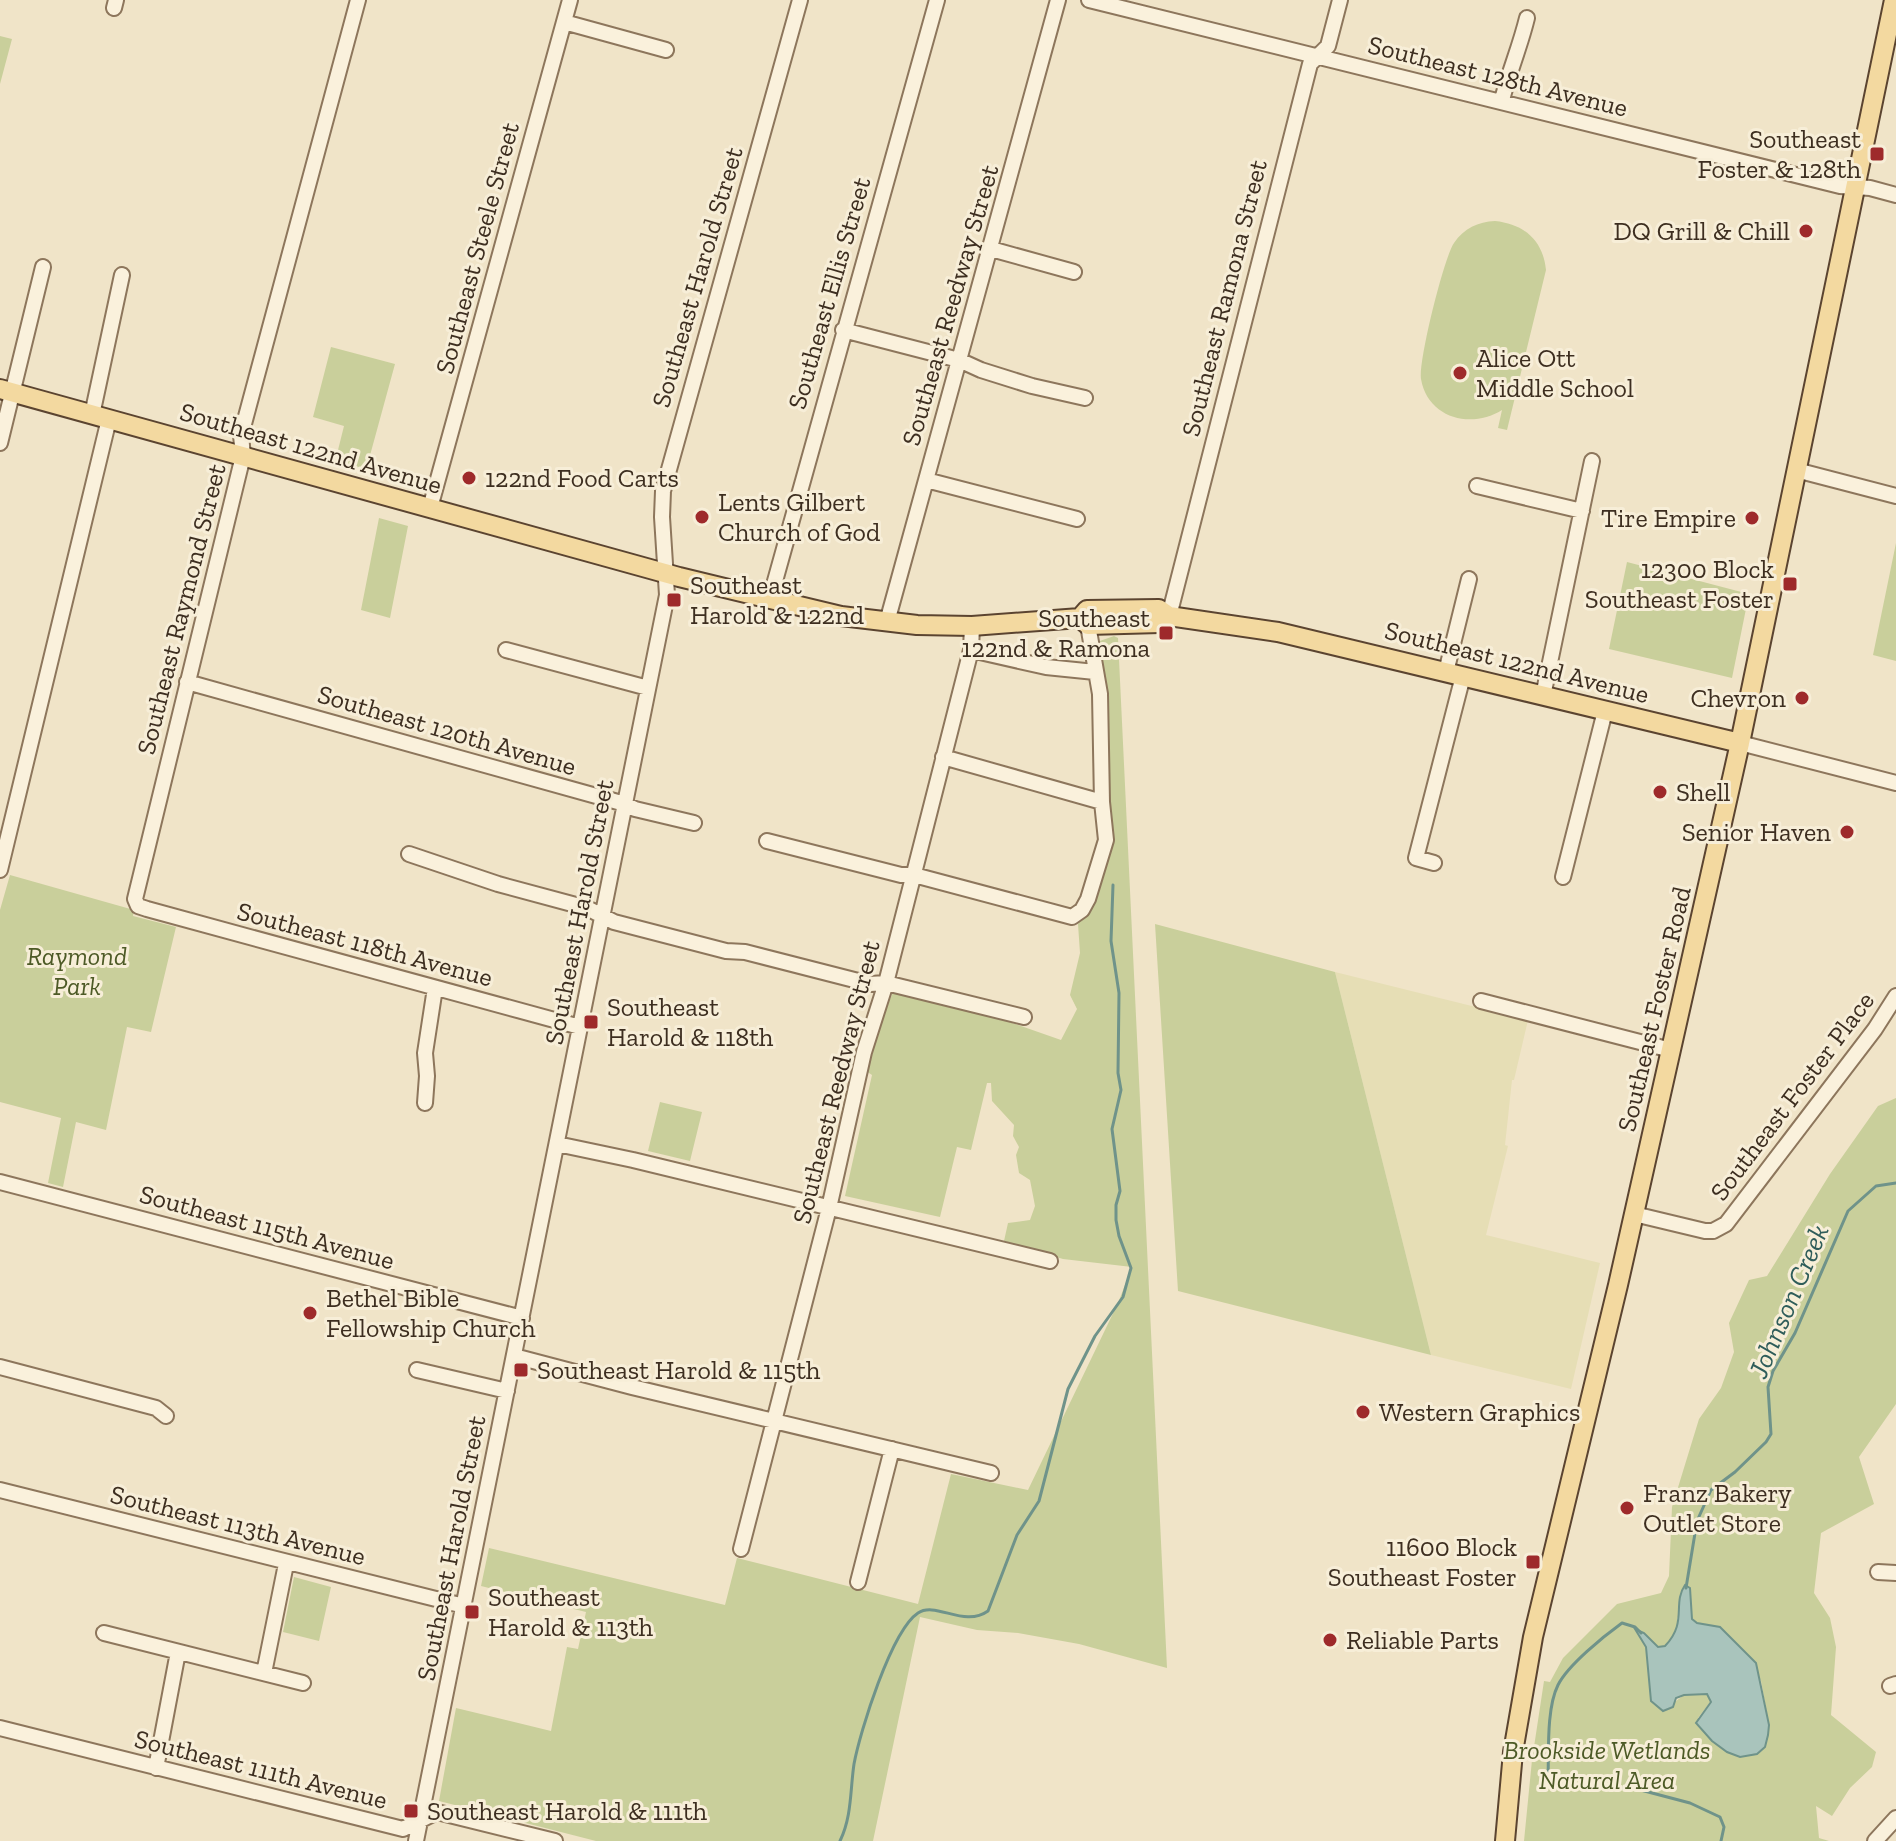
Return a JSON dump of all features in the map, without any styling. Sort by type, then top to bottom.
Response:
[{"type":"main road","name":"Southeast Foster Road","points":[[1505,1841],[1513,1752],[1529,1660],[1740,743],[1894,0]]},
{"type":"main road","name":"Southeast 122nd Avenue","points":[[6,391],[666,574],[841,616],[887,622],[972,626],[1084,622],[1087,610],[1159,609],[1169,616],[1263,628],[1740,743]]},
{"type":"street","name":"Southeast Raymond Street","points":[[138,906],[135,899],[243,456],[241,435],[358,0]]},
{"type":"street","name":"Southeast Steele Street","points":[[430,508],[570,0]]},
{"type":"street","name":"Southeast Harold Street","points":[[416,1841],[667,595],[662,508],[670,460],[800,0]]},
{"type":"street","name":"Southeast Ellis Street","points":[[770,599],[937,0]]},
{"type":"street","name":"Southeast Reedway Street","points":[[887,622],[1058,0]]},
{"type":"street","name":"Southeast 128th Avenue","points":[[1089,0],[1840,186],[1896,195]]},
{"type":"street","name":"Southeast Ramona Street","points":[[1169,616],[1310,64],[1328,46],[1340,0]]},
{"type":"street","points":[[1502,100],[1509,70],[1519,54],[1527,18]]},
{"type":"street","points":[[564,22],[666,50]]},
{"type":"street","points":[[991,249],[1074,272]]},
{"type":"street","points":[[1,438],[6,391],[43,267]]},
{"type":"street","points":[[0,870],[100,417],[122,275]]},
{"type":"street","points":[[843,330],[959,360],[1019,382],[1085,398]]},
{"type":"street","points":[[1543,696],[1592,461]]},
{"type":"street","points":[[1796,470],[1896,496]]},
{"type":"street","points":[[926,480],[1077,519]]},
{"type":"street","points":[[1477,486],[1582,511]]},
{"type":"street","points":[[1434,863],[1416,858],[1455,674],[1469,579]]},
{"type":"street","points":[[767,841],[901,875],[914,875],[1072,917],[1082,910],[1088,899],[1106,840],[1102,802],[1100,694],[1084,622]]},
{"type":"street","name":"Southeast Reedway Street","points":[[741,1549],[829,1208],[864,1052],[886,983],[971,650],[972,626]]},
{"type":"street","points":[[506,650],[648,688]]},
{"type":"street","points":[[971,650],[1046,667],[1095,672]]},
{"type":"street","name":"Southeast 120th Avenue","points":[[187,682],[694,823]]},
{"type":"street","points":[[1563,877],[1605,711]]},
{"type":"street","name":"Southeast 122nd Avenue","points":[[1740,743],[1896,783]]},
{"type":"street","points":[[943,757],[1102,802]]},
{"type":"street","points":[[409,854],[498,884],[587,908],[614,922],[726,951],[745,952],[870,984],[886,983],[1024,1017]]},
{"type":"street","name":"Southeast 118th Avenue","points":[[138,906],[580,1027]]},
{"type":"street","points":[[425,1103],[425,1053],[435,988]]},
{"type":"street","name":"Southeast Foster Place","points":[[1634,1214],[1705,1231],[1713,1231],[1726,1224],[1875,1029],[1896,996]]},
{"type":"street","points":[[1481,1001],[1671,1050]]},
{"type":"street","points":[[557,1144],[1050,1261]]},
{"type":"street","name":"Southeast 115th Avenue","points":[[0,1182],[522,1318]]},
{"type":"street","points":[[514,1356],[991,1473]]},
{"type":"street","points":[[0,1367],[156,1408],[166,1416]]},
{"type":"street","points":[[417,1370],[507,1391]]},
{"type":"street","points":[[858,1582],[892,1449]]},
{"type":"street","name":"Southeast 113th Avenue","points":[[0,1490],[286,1564],[464,1606]]},
{"type":"street","points":[[264,1673],[286,1564]]},
{"type":"street","points":[[1878,1572],[1896,1573]]},
{"type":"street","points":[[104,1633],[303,1683]]},
{"type":"street","points":[[156,1768],[178,1652]]},
{"type":"street","name":"Southeast 111th Avenue","points":[[0,1728],[403,1829],[437,1812],[555,1841]]},
{"type":"street","points":[[1875,1841],[1896,1818]]},
{"type":"shaded area","points":[[1335,972],[1528,1020],[1512,1080],[1505,1145],[1508,1146],[1486,1235],[1600,1263],[1571,1389],[1431,1355]]},
{"type":"green space","points":[[0,36],[12,39],[0,84]]},
{"type":"green space","points":[[1495,221],[1515,226],[1530,235],[1541,250],[1546,270],[1507,430],[1498,428],[1502,410],[1478,419],[1453,417],[1442,411],[1425,393],[1421,379],[1427,332],[1454,243],[1477,224]]},
{"type":"green space","points":[[331,347],[395,364],[366,470],[335,462],[344,426],[313,417]]},
{"type":"green space","points":[[379,518],[408,526],[390,618],[361,610]]},
{"type":"green space","points":[[1896,543],[1896,661],[1873,655]]},
{"type":"green space","points":[[1627,562],[1749,594],[1732,678],[1609,649]]},
{"type":"green space","points":[[1114,636],[1118,638],[1167,1668],[1079,1644],[1018,1633],[977,1630],[920,1617],[873,1841],[596,1841],[439,1801],[456,1708],[551,1731],[567,1647],[578,1649],[586,1612],[481,1586],[489,1548],[725,1605],[737,1558],[918,1604],[951,1474],[1028,1490],[1118,1303],[1132,1267],[1063,1259],[1004,1241],[1008,1223],[1030,1220],[1035,1206],[1030,1180],[1019,1173],[1016,1155],[1019,1147],[1013,1136],[1014,1125],[992,1101],[991,1083],[987,1083],[971,1150],[957,1147],[940,1217],[845,1196],[872,1075],[866,1071],[873,1039],[894,990],[966,1007],[1061,1040],[1077,1009],[1070,995],[1080,953],[1078,924],[1101,877],[1097,642]]},
{"type":"green space","name":"Raymond Park","points":[[10,875],[134,910],[133,916],[176,927],[151,1032],[127,1027],[106,1130],[76,1122],[63,1187],[48,1183],[61,1118],[0,1102],[0,910]]},
{"type":"green space","points":[[1155,924],[1335,972],[1431,1355],[1178,1291]]},
{"type":"green space","name":"Brookside Wetlands Natural Area","points":[[1896,1098],[1896,1404],[1859,1457],[1874,1504],[1821,1533],[1814,1593],[1830,1618],[1836,1647],[1831,1715],[1876,1752],[1872,1767],[1850,1788],[1832,1816],[1816,1806],[1819,1838],[1829,1841],[1524,1841],[1544,1681],[1550,1682],[1563,1658],[1617,1604],[1661,1593],[1669,1576],[1672,1507],[1699,1419],[1721,1388],[1734,1352],[1729,1323],[1749,1280],[1767,1276],[1830,1174],[1878,1106]],"holes":[[[1681,1609],[1697,1623],[1720,1628],[1744,1651],[1761,1681],[1769,1725],[1757,1754],[1740,1757],[1698,1718],[1711,1701],[1707,1694],[1684,1695],[1663,1711],[1651,1701],[1646,1647],[1636,1630],[1644,1633],[1658,1647],[1665,1646],[1678,1631],[1677,1619]]]},
{"type":"green space","points":[[660,1102],[702,1112],[690,1161],[648,1151]]},
{"type":"green space","points":[[294,1577],[331,1587],[319,1641],[283,1632]]},
{"type":"water","points":[[1685,1585],[1690,1588],[1692,1619],[1697,1623],[1720,1627],[1756,1663],[1769,1725],[1765,1747],[1757,1754],[1740,1757],[1727,1752],[1696,1723],[1711,1702],[1707,1694],[1676,1698],[1673,1707],[1663,1711],[1651,1701],[1646,1647],[1635,1629],[1658,1647],[1665,1646],[1676,1629],[1681,1592]]},
{"type":"waterway","points":[[840,1841],[849,1813],[854,1764],[863,1729],[878,1683],[897,1640],[908,1623],[925,1610],[969,1617],[988,1611],[1017,1535],[1039,1501],[1068,1389],[1095,1336],[1123,1297],[1131,1268],[1116,1220],[1120,1191],[1112,1129],[1121,1090],[1118,1073],[1119,993],[1111,941],[1113,885]]},
{"type":"waterway","name":"Johnson Creek","points":[[1686,1588],[1697,1521],[1711,1490],[1735,1472],[1771,1434],[1768,1387],[1773,1371],[1795,1333],[1848,1211],[1876,1186],[1896,1183]]},
{"type":"waterway","name":"Johnson Creek","points":[[1641,1633],[1635,1627],[1622,1623],[1587,1651],[1563,1677],[1552,1706],[1548,1780],[1552,1788],[1633,1788],[1690,1803],[1720,1817],[1724,1827],[1721,1841]]},
{"type":"place","name":"Southeast Foster & 128th","points":[[1877,154]]},
{"type":"place","name":"DQ Grill & Chill","points":[[1806,231]]},
{"type":"place","name":"Alice Ott Middle School","points":[[1460,373]]},
{"type":"place","name":"122nd Food Carts","points":[[469,478]]},
{"type":"place","name":"Lents Gilbert Church of God","points":[[702,517]]},
{"type":"place","name":"Tire Empire","points":[[1752,518]]},
{"type":"place","name":"12300 Block Southeast Foster","points":[[1790,584]]},
{"type":"place","name":"Southeast Harold & 122nd","points":[[674,600]]},
{"type":"place","name":"Southeast 122nd & Ramona","points":[[1166,633]]},
{"type":"place","name":"Chevron","points":[[1802,698]]},
{"type":"place","name":"Shell","points":[[1660,792]]},
{"type":"place","name":"Senior Haven","points":[[1847,832]]},
{"type":"place","name":"Southeast Harold & 118th","points":[[591,1022]]},
{"type":"place","name":"Bethel Bible Fellowship Church","points":[[310,1313]]},
{"type":"place","name":"Southeast Harold & 115th","points":[[521,1370]]},
{"type":"place","name":"Western Graphics","points":[[1363,1412]]},
{"type":"place","name":"Franz Bakery Outlet Store","points":[[1627,1508]]},
{"type":"place","name":"11600 Block Southeast Foster","points":[[1533,1562]]},
{"type":"place","name":"Southeast Harold & 113th","points":[[472,1612]]},
{"type":"place","name":"Reliable Parts","points":[[1330,1640]]},
{"type":"place","name":"Southeast Harold & 111th","points":[[411,1811]]}]
